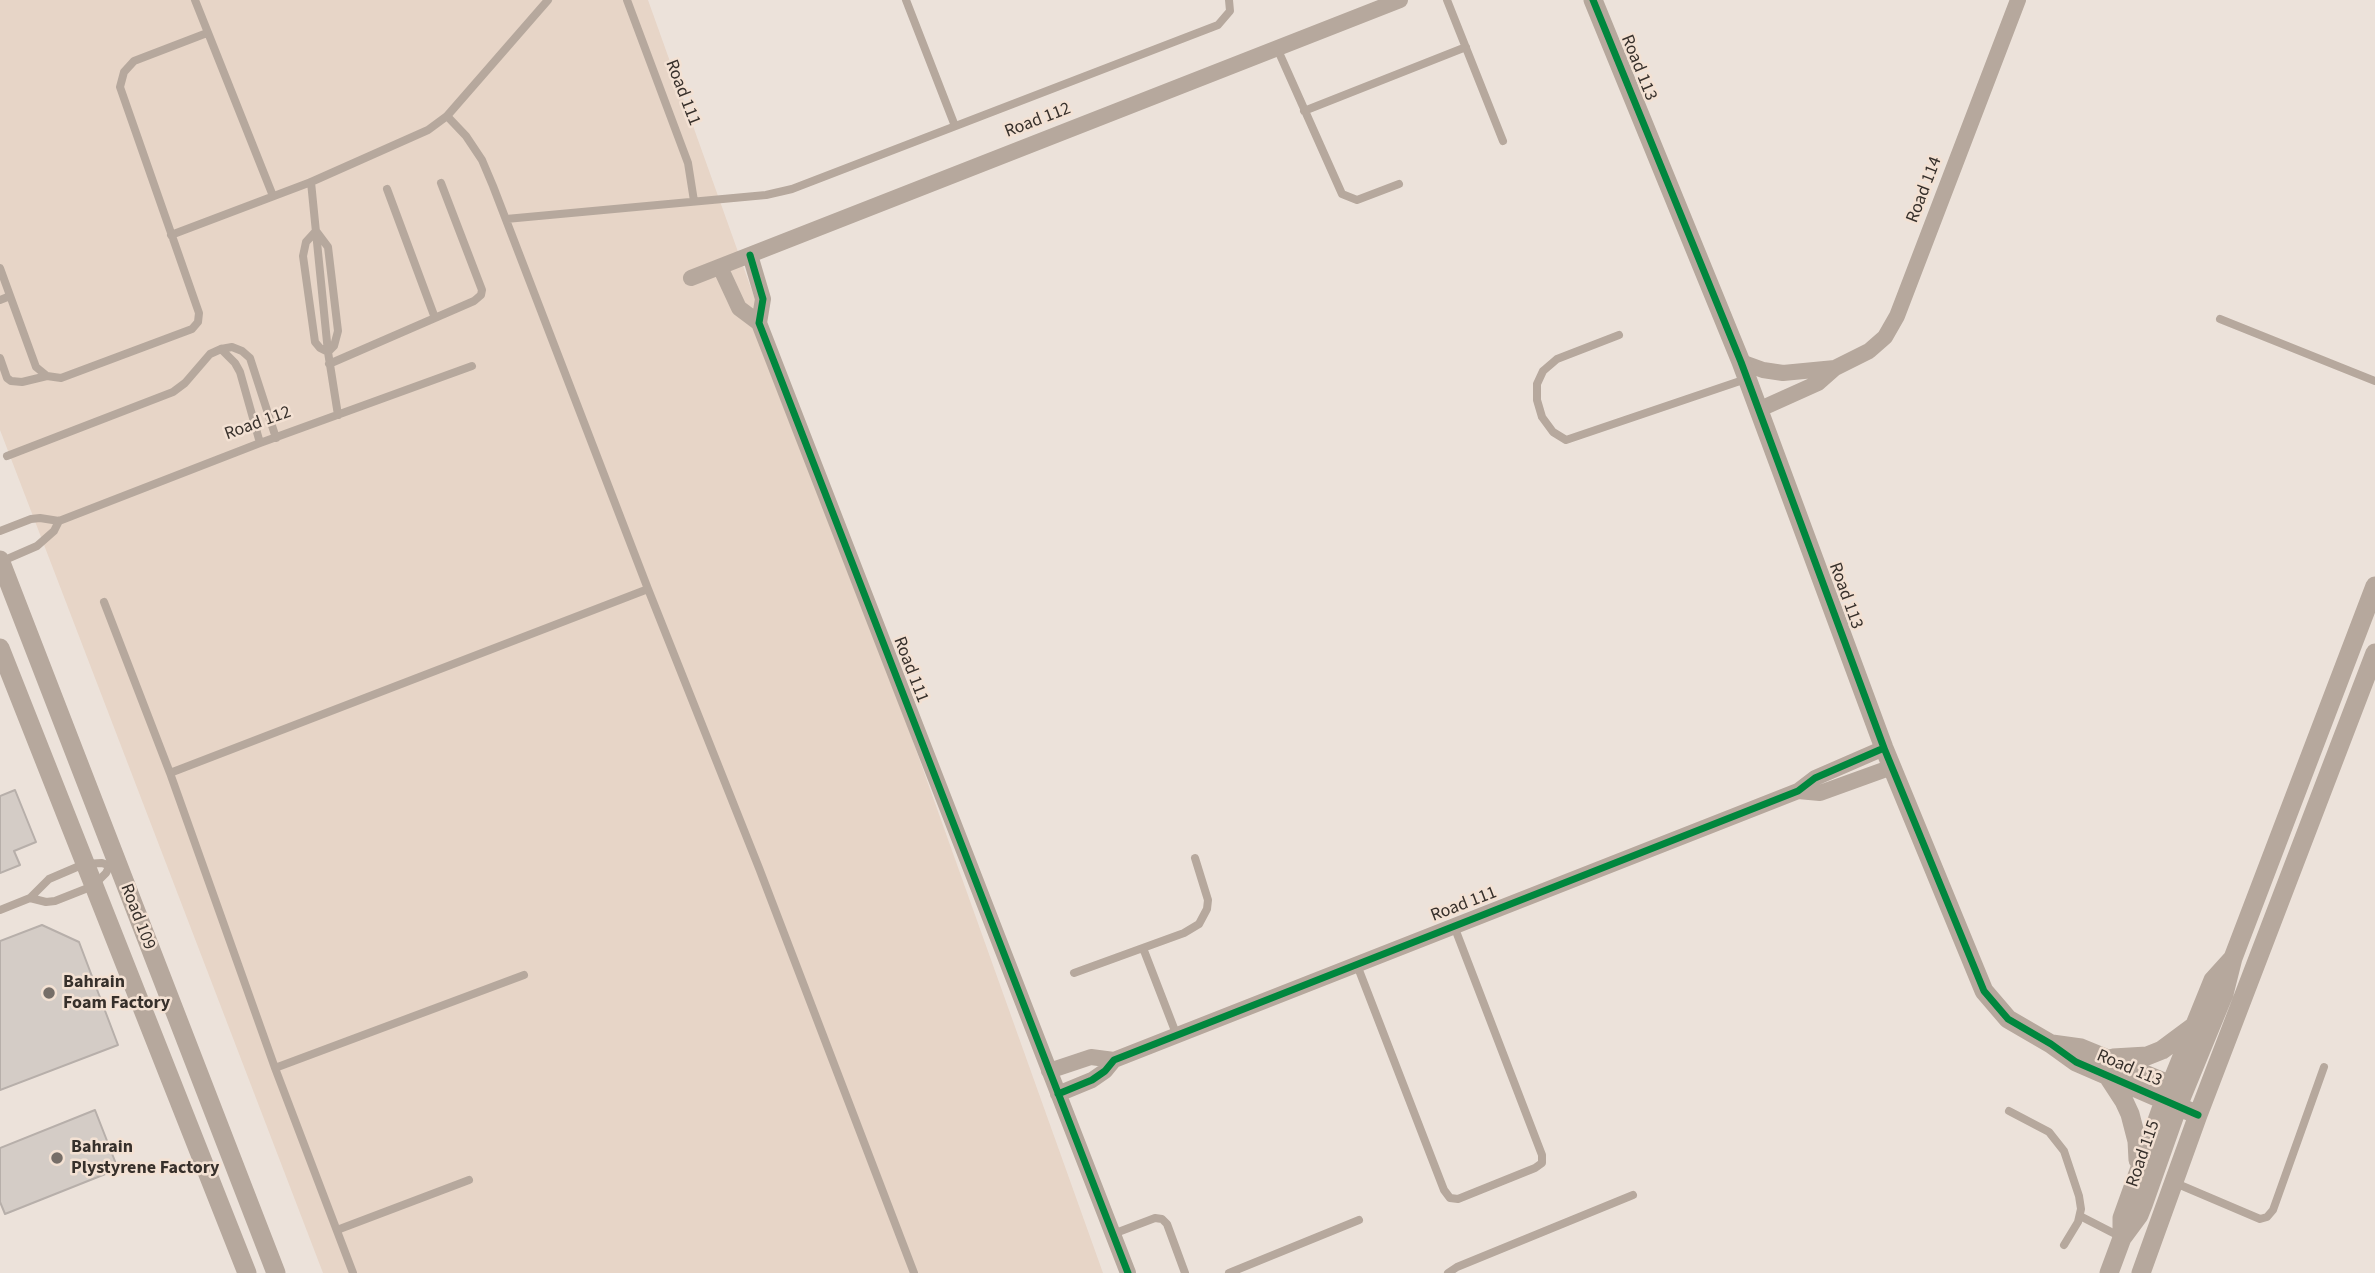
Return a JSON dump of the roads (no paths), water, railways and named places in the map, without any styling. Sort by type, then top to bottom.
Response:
[{"type":"street","name":"Road 112","points":[[691,278],[1399,0]]},
{"type":"street","name":"Road 113","points":[[1593,0],[1744,370],[1884,748],[1984,991],[2008,1019],[2050,1044],[2081,1048],[2108,1068],[2174,1095],[2199,1115]]},
{"type":"street","name":"Road 114","points":[[1758,410],[1818,383],[1835,368],[1869,351],[1885,337],[1897,316],[2018,0]]},
{"type":"street","name":"Road 111","points":[[750,256],[761,291],[759,323],[1128,1273]]},
{"type":"street","name":"Road 111","points":[[720,267],[739,308],[759,323]]},
{"type":"street","name":"Road 114","points":[[1744,370],[1783,373],[1835,368]]},
{"type":"street","name":"Road 109","points":[[0,562],[60,714],[114,863],[275,1273]]},
{"type":"street","name":"Road 115","points":[[2122,1238],[2122,1218],[2138,1170],[2224,994],[2233,958],[2375,586]]},
{"type":"street","name":"Road 109","points":[[0,648],[247,1273]]},
{"type":"street","name":"Road 115","points":[[2141,1273],[2173,1182],[2375,653]]},
{"type":"street","points":[[30,726],[60,714]]},
{"type":"street","name":"Road 111","points":[[1049,1071],[1091,1057],[1114,1060],[1177,1036],[1798,791],[1815,778],[1884,748]]},
{"type":"street","name":"Road 111","points":[[1798,791],[1819,793],[1892,767]]},
{"type":"street","name":"Road 115","points":[[2109,1273],[2122,1238],[2139,1215],[2193,1026],[2213,980],[2233,958]]},
{"type":"street","points":[[2138,1170],[2137,1141],[2130,1114],[2108,1068],[2162,1050],[2193,1026]]},
{"type":"street","name":"Road 111","points":[[1058,1094],[1092,1080],[1104,1072],[1114,1060]]},
{"type":"lane","points":[[195,0],[273,196]]},
{"type":"lane","points":[[171,235],[311,182],[428,130],[447,116],[548,0]]},
{"type":"lane","name":"Road 111","points":[[627,0],[692,175],[694,201]]},
{"type":"lane","points":[[906,0],[955,126]]},
{"type":"lane","points":[[506,219],[766,195],[792,189],[1218,25],[1230,11],[1229,0]]},
{"type":"lane","points":[[1447,0],[1503,141]]},
{"type":"lane","points":[[0,358],[7,378],[12,381],[22,382],[47,376],[61,378],[192,330],[198,322],[199,313],[120,87],[124,72],[134,61],[207,33]]},
{"type":"lane","points":[[1304,110],[1466,47]]},
{"type":"lane","points":[[1277,48],[1339,189],[1346,197],[1357,200],[1399,184]]},
{"type":"lane","points":[[447,116],[466,136],[482,160],[506,219],[914,1273]]},
{"type":"lane","points":[[311,182],[316,231],[328,247],[338,331],[334,345],[328,352]]},
{"type":"lane","points":[[330,364],[479,299],[482,290],[441,183]]},
{"type":"lane","points":[[387,189],[435,318]]},
{"type":"lane","points":[[316,231],[306,242],[303,256],[315,342],[328,352]]},
{"type":"lane","points":[[0,268],[36,367],[47,376]]},
{"type":"lane","points":[[0,300],[10,296]]},
{"type":"lane","points":[[2220,319],[2375,381]]},
{"type":"lane","points":[[1619,335],[1557,359],[1543,371],[1537,384],[1537,400],[1542,417],[1553,432],[1566,440],[1744,370]]},
{"type":"lane","points":[[7,456],[173,391],[185,383],[201,362],[221,348],[232,347],[250,358],[276,438]]},
{"type":"lane","points":[[221,348],[236,363],[240,372],[260,443]]},
{"type":"lane","points":[[328,352],[338,415]]},
{"type":"lane","name":"Road 112","points":[[0,531],[31,519],[59,521],[260,443],[472,366]]},
{"type":"lane","name":"Road 112","points":[[0,562],[37,546],[54,531],[59,521]]},
{"type":"lane","points":[[170,773],[648,589]]},
{"type":"lane","points":[[104,602],[170,773],[275,1068],[353,1273]]},
{"type":"lane","points":[[1074,973],[1192,929],[1204,917],[1207,909],[1207,892],[1195,858]]},
{"type":"lane","points":[[0,910],[30,898],[49,879],[85,864],[114,863]]},
{"type":"lane","points":[[30,898],[55,901],[93,886],[114,863]]},
{"type":"lane","points":[[1357,965],[1444,1190],[1450,1198],[1458,1199],[1535,1168],[1542,1163],[1542,1155],[1454,926]]},
{"type":"lane","points":[[1143,948],[1177,1036]]},
{"type":"lane","points":[[275,1068],[524,975]]},
{"type":"lane","points":[[2173,1182],[2260,1219],[2267,1217],[2273,1210],[2324,1066]]},
{"type":"lane","points":[[2009,1111],[2049,1132],[2060,1144],[2079,1196],[2080,1216],[2064,1245]]},
{"type":"lane","points":[[337,1230],[468,1180]]},
{"type":"lane","points":[[1448,1273],[1633,1195]]},
{"type":"lane","points":[[2080,1216],[2122,1238]]},
{"type":"lane","points":[[1112,1234],[1155,1218],[1162,1219],[1167,1224],[1185,1273]]},
{"type":"lane","points":[[1229,1273],[1359,1220]]},
{"type":"place","name":"Bahrain Foam Factory","points":[[49,993]]},
{"type":"place","name":"Bahrain Plystyrene Factory","points":[[57,1158]]}]
